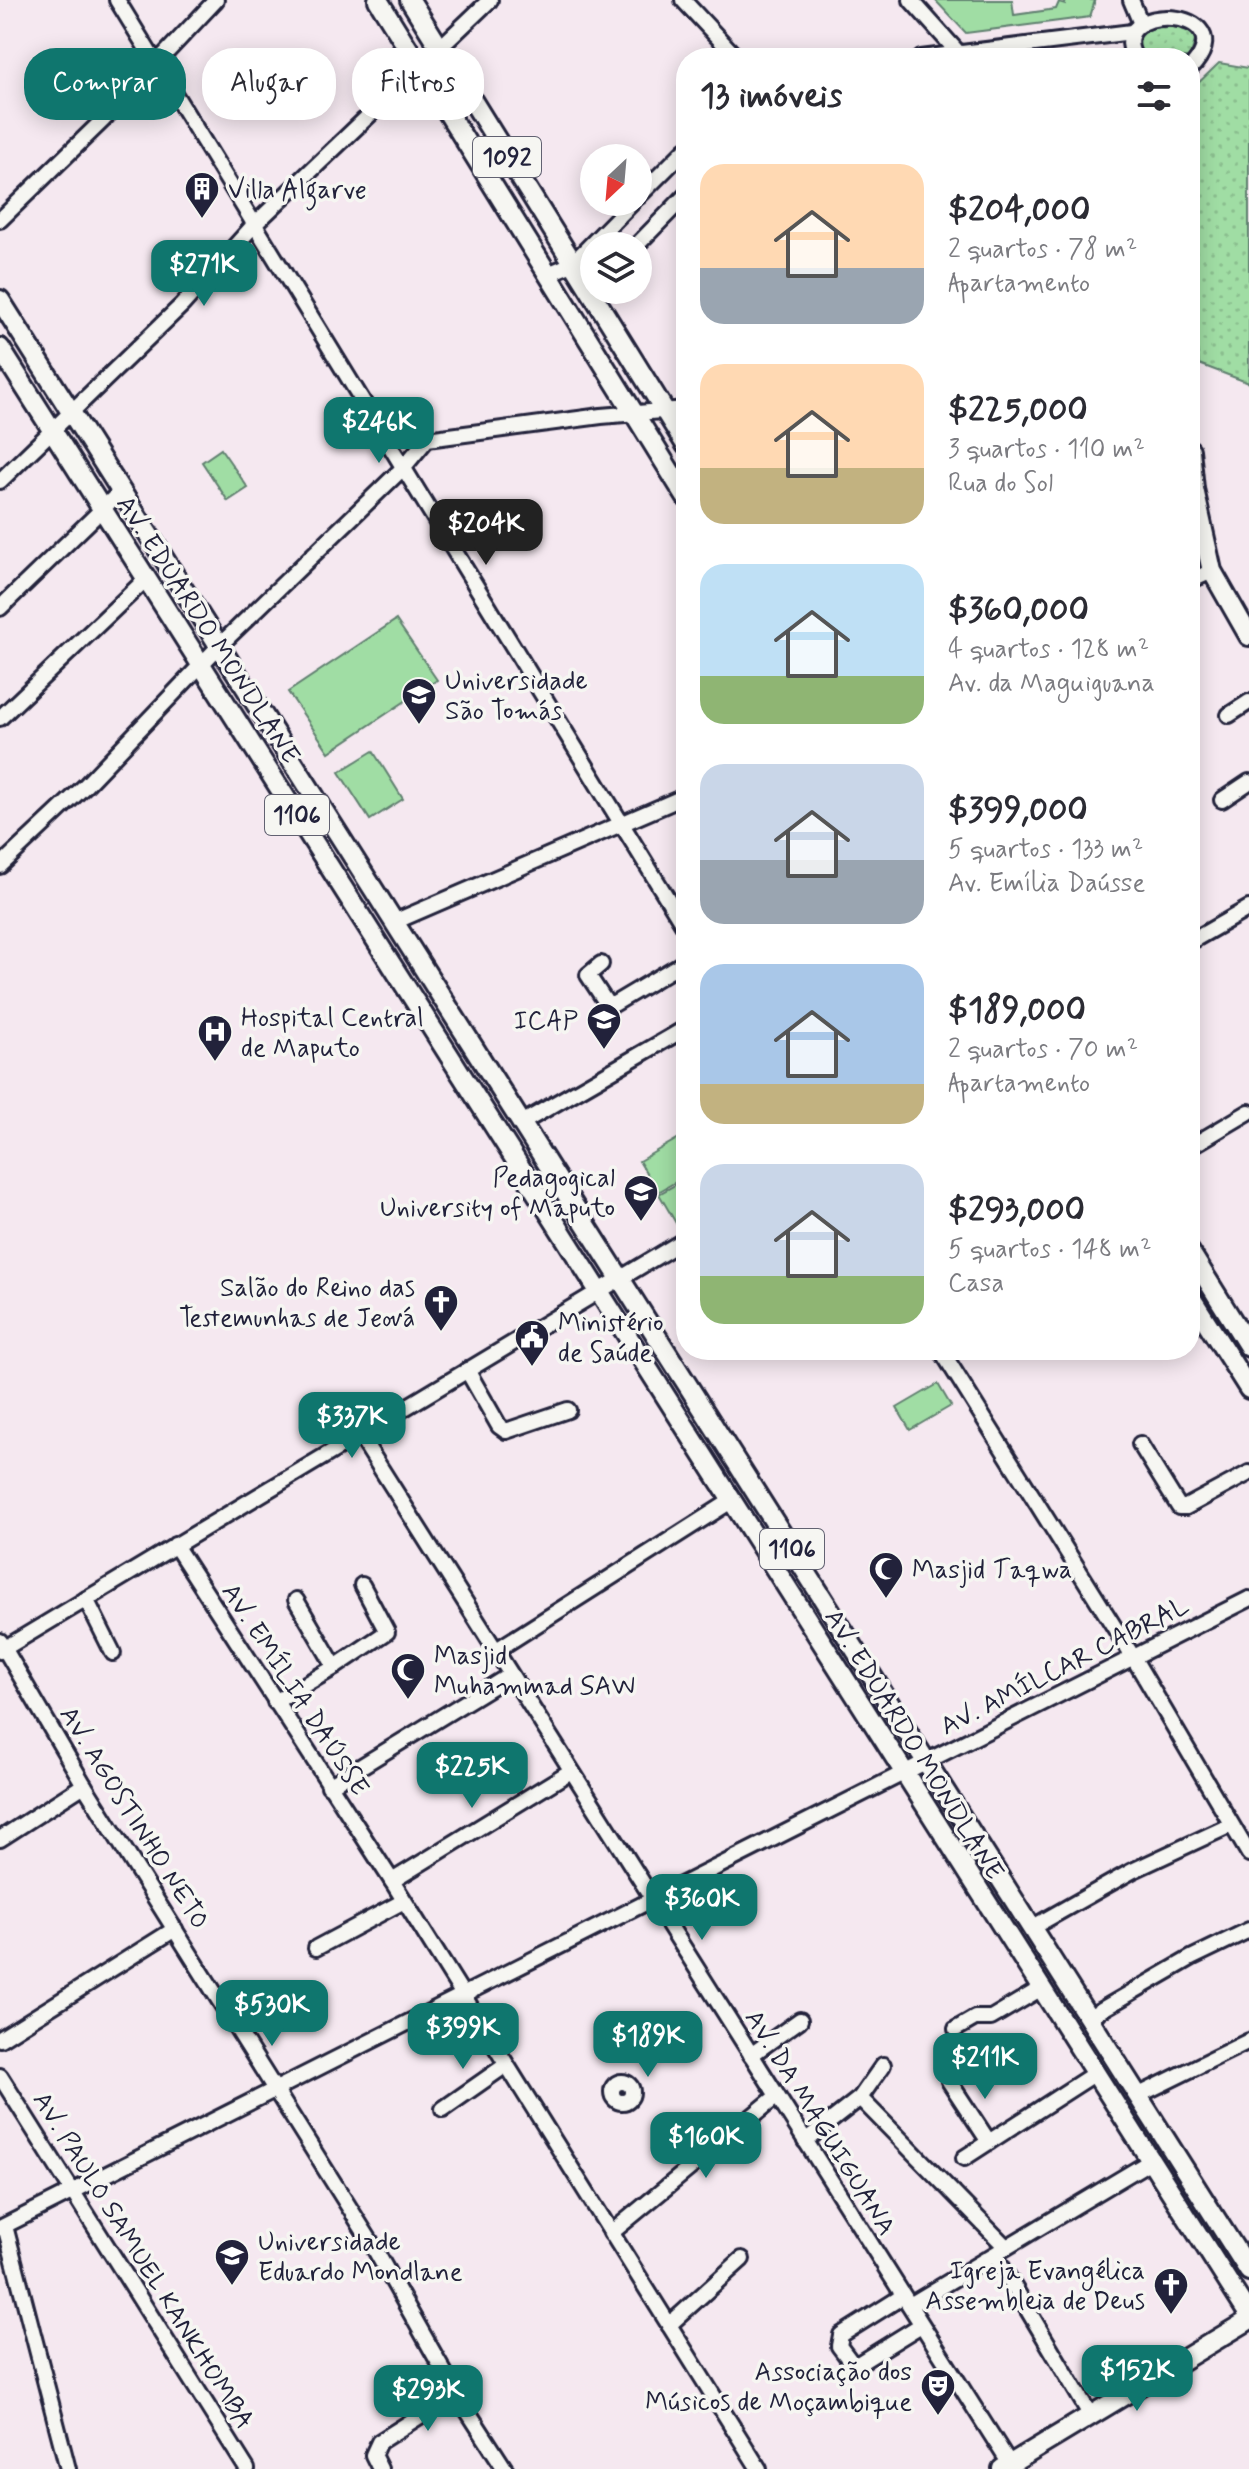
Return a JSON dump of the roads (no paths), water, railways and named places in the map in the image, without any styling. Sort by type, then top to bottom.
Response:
[{"type":"main road","name":"1092","points":[[378,0],[407,48]]},
{"type":"main road","name":"1092","points":[[410,0],[440,48]]},
{"type":"main road","name":"1092","points":[[484,115],[578,258]]},
{"type":"main road","name":"1092","points":[[451,120],[676,481]]},
{"type":"main road","points":[[578,258],[580,262]]},
{"type":"main road","points":[[0,300],[72,415]]},
{"type":"main road","points":[[601,304],[676,429]]},
{"type":"main road","name":"AV. EDUARDO MONDLANE","points":[[0,348],[1249,2318]]},
{"type":"main road","name":"AV. EDUARDO MONDLANE","points":[[72,415],[1249,2271]]},
{"type":"main road","points":[[1200,522],[1212,571],[1249,636]]},
{"type":"main road","points":[[1200,1268],[1249,1347]]},
{"type":"main road","points":[[1200,1312],[1249,1389]]},
{"type":"main road","points":[[1009,2467],[1249,2318]]},
{"type":"street","points":[[117,0],[146,48]]},
{"type":"street","points":[[169,48],[216,0]]},
{"type":"street","points":[[443,48],[490,0]]},
{"type":"street","points":[[683,0],[728,48]]},
{"type":"street","points":[[911,0],[956,48]]},
{"type":"street","points":[[1131,0],[1136,25],[1135,48]]},
{"type":"street","points":[[1009,48],[1115,32],[1136,25],[1161,3],[1178,4],[1189,13],[1201,31],[1200,54]]},
{"type":"street","points":[[186,114],[676,913]]},
{"type":"street","points":[[0,220],[103,120]]},
{"type":"street","points":[[0,481],[72,415],[182,305],[253,226],[365,120]]},
{"type":"street","points":[[652,183],[676,159]]},
{"type":"street","points":[[650,232],[676,205]]},
{"type":"street","points":[[548,274],[578,258],[619,216]]},
{"type":"street","points":[[569,308],[580,300]]},
{"type":"street","points":[[0,866],[86,785],[219,646],[403,468],[422,443],[435,437],[676,410]]},
{"type":"street","points":[[0,608],[120,492]]},
{"type":"street","points":[[1200,576],[1212,571]]},
{"type":"street","points":[[0,718],[146,579]]},
{"type":"street","points":[[1229,715],[1249,702]]},
{"type":"street","points":[[1222,800],[1249,782]]},
{"type":"street","points":[[394,922],[676,800]]},
{"type":"street","points":[[1200,936],[1249,908]]},
{"type":"street","points":[[601,964],[588,975],[604,1001],[614,1004],[676,967]]},
{"type":"street","points":[[520,1124],[676,1034]]},
{"type":"street","points":[[1200,1141],[1249,1112]]},
{"type":"street","points":[[2,1647],[676,1245]]},
{"type":"street","points":[[947,1360],[1133,1657],[1249,1854]]},
{"type":"street","points":[[467,1370],[499,1426],[506,1431],[568,1410]]},
{"type":"street","name":"AV. DA MAGUIGUANA","points":[[359,1434],[1009,2467]]},
{"type":"street","points":[[1140,1444],[1179,1507],[1186,1507],[1249,1473]]},
{"type":"street","points":[[495,1651],[731,1501]]},
{"type":"street","name":"AV. EMÍLIA DAÚSSE","points":[[175,1545],[392,1881],[759,2469]]},
{"type":"street","points":[[275,1702],[387,1632],[362,1585]]},
{"type":"street","points":[[86,1599],[113,1653]]},
{"type":"street","name":"AV. AMÍLCAR CABRAL","points":[[2,2227],[1249,1599]]},
{"type":"street","points":[[296,1600],[335,1667]]},
{"type":"street","name":"AV. AGOSTINHO NETO","points":[[2,1647],[84,1785],[369,2239],[456,2393],[505,2469]]},
{"type":"street","points":[[329,1786],[510,1675]]},
{"type":"street","points":[[392,1881],[571,1771]]},
{"type":"street","points":[[0,1839],[84,1785]]},
{"type":"street","points":[[1033,1927],[1132,1871],[1231,1825]]},
{"type":"street","points":[[316,1948],[404,1901]]},
{"type":"street","points":[[0,2039],[175,1929]]},
{"type":"street","points":[[1089,2017],[1191,1958],[1249,1930]]},
{"type":"street","points":[[956,2029],[975,2018],[991,2018],[1040,1989]]},
{"type":"street","points":[[751,2055],[800,2020]]},
{"type":"street","points":[[1137,2096],[1249,2041]]},
{"type":"street","points":[[443,2109],[506,2065]]},
{"type":"street","points":[[805,2141],[860,2098],[883,2065]]},
{"type":"street","points":[[964,2158],[1094,2074]]},
{"type":"street","name":"AV. PAULO SAMUEL KANKHOMBA","points":[[0,2076],[247,2469]]},
{"type":"street","points":[[949,2081],[989,2142]]},
{"type":"street","points":[[611,2233],[777,2096]]},
{"type":"street","points":[[860,2098],[1001,2251],[1091,2416]]},
{"type":"street","points":[[921,2325],[858,2364],[851,2362],[839,2346],[841,2335],[1001,2251],[1149,2162]]},
{"type":"street","points":[[2,2227],[68,2469]]},
{"type":"street","points":[[669,2325],[742,2259]]},
{"type":"street","points":[[380,2469],[373,2455],[379,2442],[456,2393]]},
{"type":"place","name":"Villa Algarve","points":[[202,220]]},
{"type":"place","name":"Universidade São Tomás","points":[[419,726]]},
{"type":"place","name":"ICAP","points":[[604,1051]]},
{"type":"place","name":"Hospital Central de Maputo","points":[[215,1063]]},
{"type":"place","name":"Pedagogical University of Maputo","points":[[641,1223]]},
{"type":"place","name":"Salão do Reino das Testemunhas de Jeová","points":[[441,1333]]},
{"type":"place","name":"Ministério de Saúde","points":[[532,1368]]},
{"type":"place","name":"Masjid Taqwa","points":[[886,1600]]},
{"type":"place","name":"Masjid Muhammad SAW","points":[[408,1701]]},
{"type":"place","name":"Universidade Eduardo Mondlane","points":[[232,2287]]},
{"type":"place","name":"Igreja Evangélica Assembleia de Deus","points":[[1171,2316]]},
{"type":"place","name":"Associação dos Músicos de Moçambique","points":[[938,2417]]}]
